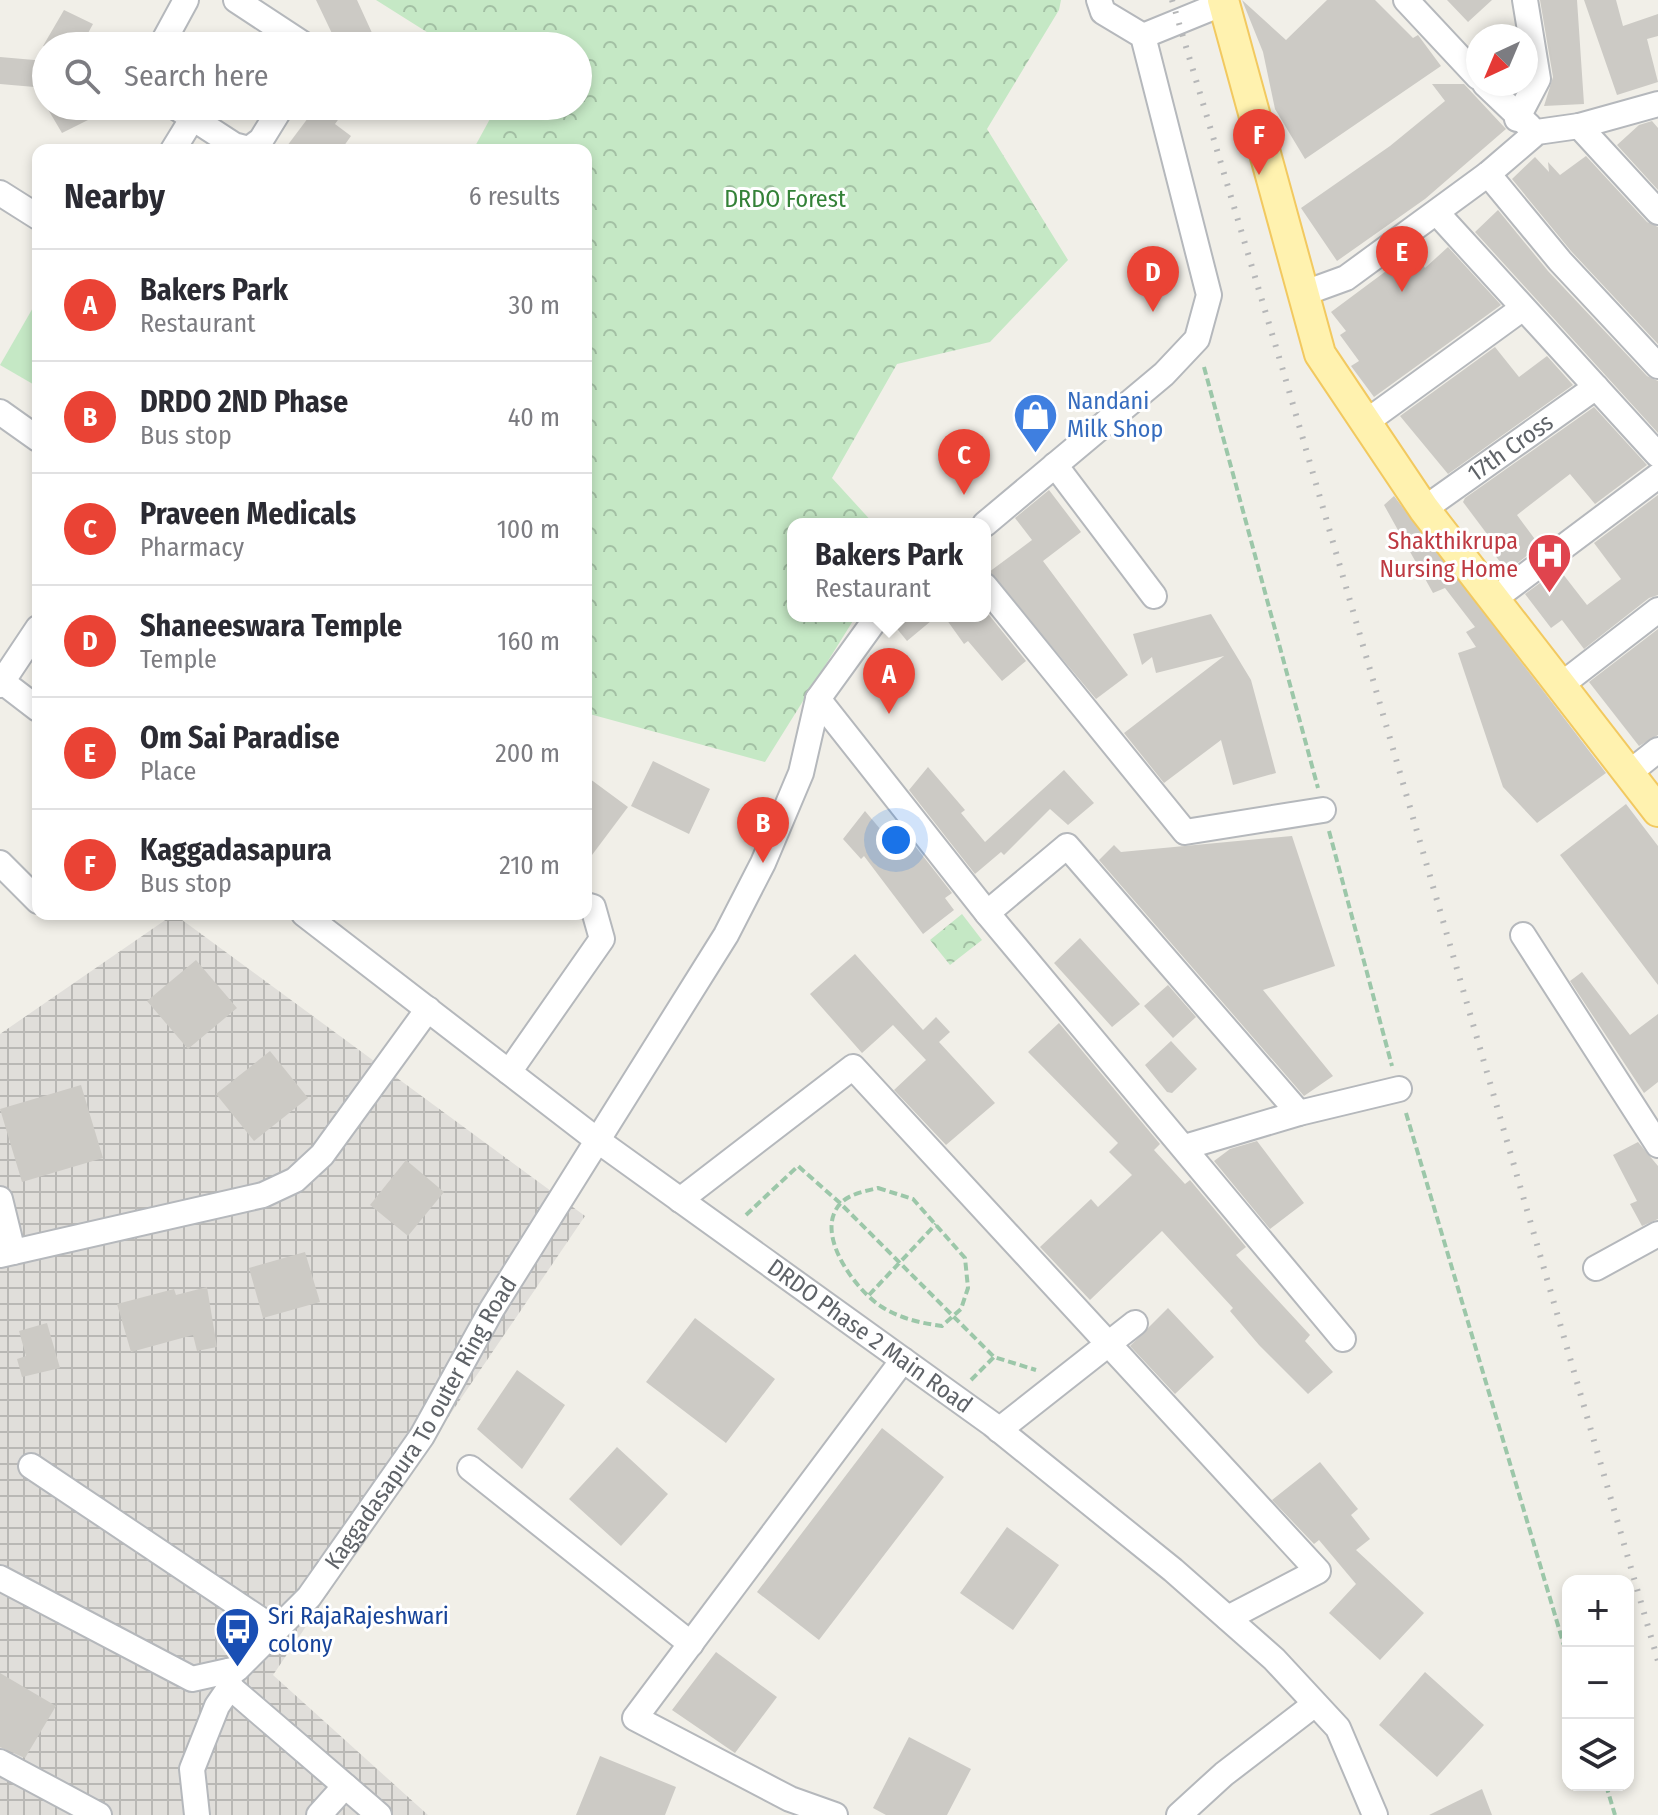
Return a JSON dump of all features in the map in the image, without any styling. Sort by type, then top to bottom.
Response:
[{"type":"main road","points":[[1223,1],[1272,167],[1302,294],[1320,354],[1424,509],[1658,811]]},
{"type":"street","points":[[169,32],[186,0]]},
{"type":"street","points":[[236,0],[285,32]]},
{"type":"street","points":[[991,519],[1164,374],[1197,339],[1209,295],[1143,36],[1103,12],[1099,0]]},
{"type":"street","points":[[1406,0],[1466,64]]},
{"type":"street","points":[[1302,294],[1346,278],[1437,213],[1488,174],[1527,125],[1538,79],[1525,0]]},
{"type":"street","points":[[1143,36],[1223,1]]},
{"type":"street","points":[[1497,96],[1527,125],[1579,126],[1658,104]]},
{"type":"street","points":[[175,144],[181,120]]},
{"type":"street","points":[[194,120],[232,144]]},
{"type":"street","points":[[256,144],[273,120]]},
{"type":"street","points":[[1579,126],[1658,212]]},
{"type":"street","points":[[1488,174],[1560,261],[1658,366]]},
{"type":"street","points":[[0,193],[32,213]]},
{"type":"street","points":[[1437,213],[1658,455]]},
{"type":"street","points":[[1366,422],[1523,308]]},
{"type":"street","name":"17th Cross","points":[[1424,509],[1596,387]]},
{"type":"street","points":[[0,412],[32,435]]},
{"type":"street","points":[[1055,465],[1154,596]]},
{"type":"street","points":[[1494,599],[1658,476]]},
{"type":"street","points":[[991,593],[1185,832],[1323,810]]},
{"type":"street","points":[[1561,685],[1658,610]]},
{"type":"street","points":[[874,622],[818,699],[987,913],[1343,1339]]},
{"type":"street","points":[[32,637],[1,683],[32,705]]},
{"type":"street","name":"Kaggadasapura To outer Ring Road","points":[[0,1578],[192,1679],[230,1679],[309,1597],[422,1436],[492,1309],[726,935],[763,863],[801,773],[818,699]]},
{"type":"street","points":[[1629,773],[1658,750]]},
{"type":"street","points":[[987,913],[1067,846],[1299,1113]]},
{"type":"street","points":[[0,863],[32,895]]},
{"type":"street","points":[[509,1072],[602,939],[592,907]]},
{"type":"street","name":"DRDO Phase 2 Main Road","points":[[312,920],[597,1140],[999,1430],[1228,1618],[1274,1659],[1338,1728],[1375,1815]]},
{"type":"street","points":[[1523,935],[1658,1145]]},
{"type":"street","points":[[0,1199],[7,1254],[263,1195],[295,1180],[322,1155],[428,1009]]},
{"type":"street","points":[[680,1200],[853,1067],[1318,1571],[1228,1618]]},
{"type":"street","points":[[1185,1147],[1299,1113],[1399,1089]]},
{"type":"street","points":[[1596,1268],[1658,1234]]},
{"type":"street","points":[[999,1430],[1135,1323]]},
{"type":"street","points":[[824,1813],[790,1799],[635,1718],[903,1360]]},
{"type":"street","points":[[31,1466],[276,1630]]},
{"type":"street","points":[[470,1468],[691,1644]]},
{"type":"street","points":[[197,1815],[192,1769],[230,1679],[379,1815]]},
{"type":"street","points":[[1179,1815],[1224,1774],[1315,1704]]},
{"type":"street","points":[[0,1762],[99,1815]]},
{"type":"street","points":[[319,1815],[345,1786]]},
{"type":"path","points":[[1197,339],[1399,1089],[1564,1647]]},
{"type":"path","points":[[757,1223],[745,1214],[798,1166],[840,1203],[994,1357],[1065,1378]]},
{"type":"path","points":[[878,1188],[913,1199],[936,1224],[965,1258],[968,1288],[961,1309],[942,1326],[919,1322],[879,1306],[836,1250],[831,1229],[840,1203],[855,1194],[878,1188]]},
{"type":"path","points":[[869,1295],[936,1224]]},
{"type":"path","points":[[963,1388],[994,1357]]},
{"type":"path","points":[[1608,1791],[1615,1815]]},
{"type":"shaded area","points":[[165,920],[182,920],[585,1216],[273,1675],[428,1815],[0,1815],[0,1034]]},
{"type":"green space","name":"DRDO Forest","points":[[376,0],[1061,0],[1059,10],[987,129],[1068,260],[990,342],[897,364],[832,478],[869,518],[787,518],[787,622],[852,622],[765,762],[592,715],[592,144],[476,144],[489,120],[592,120],[592,32],[427,32]]},
{"type":"green space","points":[[32,309],[32,384],[0,365]]},
{"type":"green space","points":[[962,914],[982,940],[950,965],[930,940]]},
{"type":"building","points":[[316,0],[357,0],[372,32],[331,32]]},
{"type":"building","points":[[1242,0],[1286,40],[1327,0],[1375,0],[1413,38],[1418,35],[1441,66],[1305,159],[1275,109],[1263,52]]},
{"type":"building","points":[[1447,0],[1492,0],[1468,22]]},
{"type":"building","points":[[1540,0],[1577,0],[1584,104],[1544,106],[1553,77]]},
{"type":"building","points":[[1584,0],[1616,0],[1623,26],[1658,14],[1658,36],[1647,39],[1658,82],[1617,95]]},
{"type":"building","points":[[64,10],[93,24],[89,32],[51,32]]},
{"type":"building","points":[[0,57],[32,60],[32,87],[0,84]]},
{"type":"building","points":[[1432,84],[1464,84],[1466,96],[1475,96],[1506,129],[1425,199],[1337,261],[1301,208],[1390,146],[1445,101]]},
{"type":"building","points":[[54,120],[88,120],[62,133]]},
{"type":"building","points":[[306,120],[338,120],[335,124],[351,136],[345,144],[288,144]]},
{"type":"building","points":[[1652,121],[1658,128],[1658,190],[1617,145],[1639,125]]},
{"type":"building","points":[[1586,156],[1647,222],[1658,227],[1658,344],[1571,251],[1512,179],[1535,157],[1549,172],[1548,162],[1560,175]]},
{"type":"building","points":[[1498,210],[1548,271],[1647,376],[1658,381],[1658,433],[1475,232]]},
{"type":"building","points":[[1448,247],[1501,305],[1374,397],[1351,366],[1359,361],[1340,335],[1346,331],[1331,312],[1413,251],[1425,268]]},
{"type":"building","points":[[1495,347],[1519,377],[1547,356],[1573,385],[1448,474],[1400,416]]},
{"type":"building","points":[[1594,407],[1647,465],[1595,504],[1570,474],[1517,515],[1540,546],[1507,571],[1485,542],[1490,538],[1463,502],[1465,498]]},
{"type":"building","points":[[1049,490],[1081,532],[1043,561],[1128,675],[1096,699],[991,574],[991,571],[1032,540],[1015,518]]},
{"type":"building","points":[[1658,495],[1658,595],[1649,598],[1584,649],[1562,620],[1551,628],[1525,594],[1559,569],[1587,605],[1621,579],[1594,543]]},
{"type":"building","points":[[1394,496],[1606,773],[1537,823],[1503,787],[1458,653],[1476,647],[1466,632],[1475,627],[1445,588],[1433,593],[1384,505]]},
{"type":"building","points":[[1211,614],[1251,680],[1276,773],[1233,785],[1221,740],[1164,783],[1124,733],[1224,656],[1156,673],[1152,657],[1142,665],[1133,634]]},
{"type":"building","points":[[991,617],[1026,661],[1002,681],[968,641],[964,644],[948,622],[991,622]]},
{"type":"building","points":[[897,622],[930,622],[907,641],[894,625]]},
{"type":"building","points":[[1658,629],[1658,735],[1639,746],[1589,682]]},
{"type":"building","points":[[653,761],[710,789],[689,834],[631,806]]},
{"type":"building","points":[[928,767],[965,810],[961,813],[985,842],[1064,770],[1094,803],[1068,825],[1050,809],[1004,855],[1001,852],[975,874],[909,790]]},
{"type":"building","points":[[592,780],[628,807],[592,855]]},
{"type":"building","points":[[1626,804],[1658,846],[1658,985],[1560,855]]},
{"type":"building","points":[[865,811],[892,843],[904,832],[952,893],[945,898],[954,910],[923,934],[864,856],[861,859],[843,839]]},
{"type":"building","points":[[1292,836],[1335,966],[1263,990],[1333,1076],[1304,1096],[1099,860],[1114,845],[1121,852]]},
{"type":"building","points":[[1080,938],[1140,1004],[1112,1027],[1054,963]]},
{"type":"building","points":[[855,954],[923,1030],[936,1017],[950,1032],[939,1042],[995,1103],[946,1145],[894,1090],[926,1060],[893,1025],[862,1053],[810,994]]},
{"type":"building","points":[[196,960],[237,1008],[188,1049],[147,1001]]},
{"type":"building","points":[[1582,972],[1630,1035],[1658,1014],[1658,1082],[1644,1093],[1570,981]]},
{"type":"building","points":[[1168,985],[1196,1017],[1173,1038],[1144,1006]]},
{"type":"building","points":[[1059,1023],[1160,1144],[1154,1150],[1185,1184],[1190,1180],[1246,1247],[1236,1255],[1310,1335],[1305,1341],[1333,1372],[1308,1394],[1259,1345],[1230,1311],[1233,1308],[1162,1231],[1090,1300],[1040,1247],[1091,1199],[1098,1207],[1132,1175],[1109,1152],[1118,1143],[1028,1052]]},
{"type":"building","points":[[1171,1041],[1197,1069],[1172,1093],[1167,1092],[1145,1065]]},
{"type":"building","points":[[270,1051],[308,1098],[254,1141],[216,1094]]},
{"type":"building","points":[[81,1085],[103,1158],[22,1182],[0,1109]]},
{"type":"building","points":[[1257,1141],[1304,1203],[1270,1229],[1214,1161],[1230,1149]]},
{"type":"building","points":[[1638,1142],[1658,1166],[1658,1219],[1642,1226],[1630,1204],[1637,1201],[1613,1155]]},
{"type":"building","points":[[406,1160],[444,1192],[408,1236],[370,1205]]},
{"type":"building","points":[[305,1252],[320,1302],[263,1318],[249,1268]]},
{"type":"building","points":[[207,1287],[217,1347],[197,1351],[193,1335],[131,1352],[117,1304],[174,1289],[176,1295]]},
{"type":"building","points":[[1168,1308],[1214,1357],[1175,1394],[1130,1346]]},
{"type":"building","points":[[695,1318],[775,1379],[726,1443],[646,1382]]},
{"type":"building","points":[[47,1323],[60,1368],[22,1377],[17,1359],[26,1356],[19,1331]]},
{"type":"building","points":[[517,1370],[565,1405],[522,1469],[477,1429]]},
{"type":"building","points":[[882,1428],[944,1477],[819,1640],[757,1592]]},
{"type":"building","points":[[617,1447],[668,1494],[621,1546],[569,1499]]},
{"type":"building","points":[[1320,1462],[1358,1509],[1351,1515],[1370,1539],[1356,1550],[1424,1613],[1380,1660],[1329,1613],[1356,1584],[1319,1540],[1314,1544],[1272,1500]]},
{"type":"building","points":[[1007,1527],[1059,1565],[1013,1630],[960,1593]]},
{"type":"building","points":[[716,1652],[777,1697],[735,1753],[672,1710]]},
{"type":"building","points":[[1425,1672],[1484,1725],[1437,1777],[1379,1725]]},
{"type":"building","points":[[0,1673],[56,1706],[25,1758],[0,1747]]},
{"type":"building","points":[[909,1737],[971,1769],[947,1815],[886,1815],[873,1808]]},
{"type":"building","points":[[600,1756],[676,1787],[665,1815],[576,1815]]},
{"type":"building","points":[[1482,1789],[1492,1815],[1429,1815]]},
{"type":"railway","points":[[1172,0],[1285,377],[1658,1661]]},
{"type":"place","name":"Kaggadasapura","points":[[1259,175]]},
{"type":"place","name":"Om Sai Paradise","points":[[1402,292]]},
{"type":"place","name":"Shaneeswara Temple","points":[[1153,312]]},
{"type":"place","name":"Nandani Milk Shop","points":[[1036,454]]},
{"type":"place","name":"Praveen Medicals","points":[[964,495]]},
{"type":"place","name":"Shakthikrupa Nursing Home","points":[[1549,594]]},
{"type":"place","name":"Bakers Park","points":[[889,714]]},
{"type":"place","name":"DRDO 2ND Phase","points":[[763,863]]},
{"type":"place","name":"Sri RajaRajeshwari colony","points":[[237,1669]]}]
